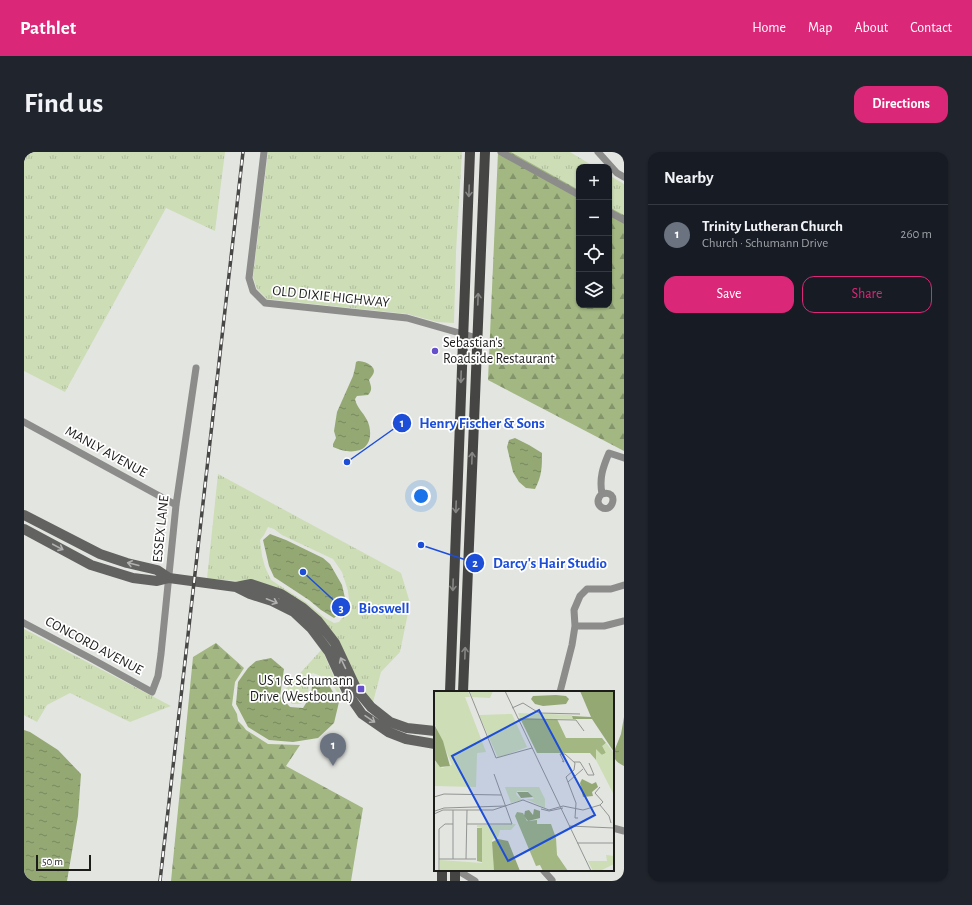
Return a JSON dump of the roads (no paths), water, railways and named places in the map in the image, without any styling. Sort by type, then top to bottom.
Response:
[{"type":"main road","points":[[450,691],[470,152]]},
{"type":"main road","points":[[463,691],[484,152]]},
{"type":"main road","points":[[455,881],[456,871]]},
{"type":"street","name":"OLD DIXIE HIGHWAY","points":[[264,152],[249,278],[253,291],[265,303],[407,318],[477,338]]},
{"type":"street","points":[[501,152],[576,193]]},
{"type":"street","points":[[598,152],[617,173],[624,176]]},
{"type":"street","points":[[612,214],[624,220]]},
{"type":"street","name":"ESSEX LANE","points":[[152,692],[158,676],[161,654],[176,505],[196,368]]},
{"type":"street","name":"MANLY AVENUE","points":[[24,422],[176,505]]},
{"type":"street","points":[[602,494],[602,475],[609,453],[624,458]]},
{"type":"street","points":[[25,517],[97,553],[127,563],[157,570],[169,578]]},
{"type":"street","points":[[24,529],[91,564],[133,578],[157,581],[169,578],[236,587],[250,594],[272,601],[294,612],[311,628],[329,652],[348,694],[362,714],[388,732],[406,739],[434,744]]},
{"type":"street","points":[[91,564],[97,553]]},
{"type":"street","points":[[236,587],[251,584],[281,594],[303,608],[318,621],[335,643],[357,690],[371,707],[390,722],[407,728],[434,732]]},
{"type":"street","points":[[560,691],[572,645],[575,626],[574,610],[580,596],[587,589],[611,589],[624,585]]},
{"type":"street","points":[[575,626],[604,626],[624,621]]},
{"type":"street","name":"CONCORD AVENUE","points":[[24,623],[152,692]]},
{"type":"street","points":[[614,828],[624,831]]},
{"type":"street","points":[[458,871],[475,881]]},
{"type":"street","points":[[544,871],[552,880]]},
{"type":"water","points":[[358,361],[368,364],[374,369],[369,380],[371,388],[370,393],[368,395],[357,396],[355,399],[369,424],[370,437],[367,445],[360,450],[340,450],[333,447],[336,438],[334,431],[337,412],[353,376],[356,362]]},
{"type":"water","points":[[515,438],[542,453],[541,471],[535,489],[526,488],[519,482],[513,472],[507,447],[509,440]]},
{"type":"water","points":[[270,534],[323,558],[330,564],[342,585],[345,598],[343,611],[334,618],[274,577],[269,566],[263,540]]},
{"type":"water","points":[[271,658],[284,669],[280,696],[290,707],[303,708],[311,695],[313,677],[327,682],[339,702],[334,723],[318,738],[293,742],[269,740],[248,727],[236,704],[238,682],[248,668],[256,661]]},
{"type":"water","points":[[624,717],[624,766],[617,762],[614,756],[614,752],[621,734]]},
{"type":"water","points":[[24,730],[30,732],[58,750],[81,774],[78,816],[67,881],[24,881]]},
{"type":"railway","points":[[160,881],[243,152]]},
{"type":"place","name":"Sebastian's Roadside Restaurant","points":[[435,351]]},
{"type":"place","name":"Henry Fischer & Sons","points":[[347,462]]},
{"type":"place","name":"Darcy's Hair Studio","points":[[421,545]]},
{"type":"place","name":"Bioswell","points":[[303,572]]},
{"type":"place","name":"US 1 & Schumann Drive (Westbound)","points":[[361,689]]},
{"type":"place","name":"Trinity Lutheran Church","points":[[333,766]]}]
